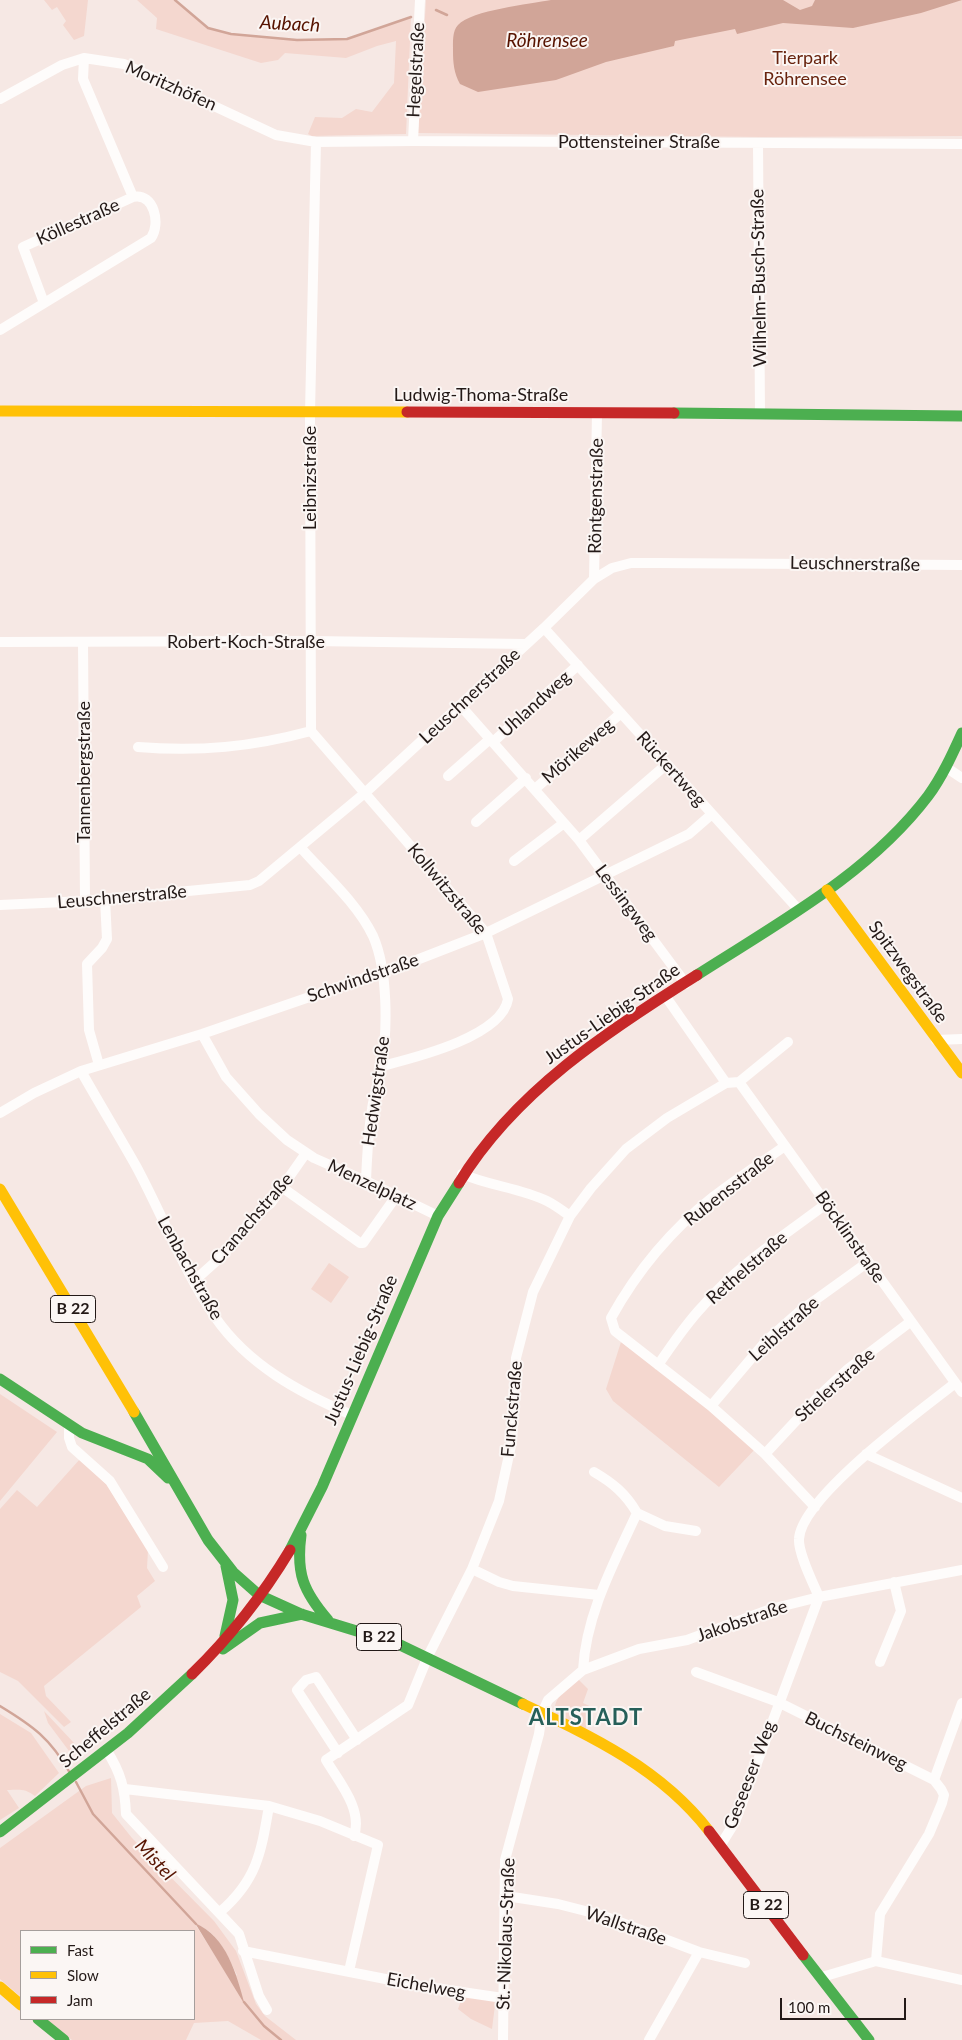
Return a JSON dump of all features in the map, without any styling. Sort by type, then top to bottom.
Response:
[{"type":"main road","name":"Ludwig-Thoma-Straße","points":[[0,411],[760,413],[962,416]]},
{"type":"main road","points":[[944,416],[962,423]]},
{"type":"main road","name":"Justus-Liebig-Straße","points":[[302,1529],[438,1216],[462,1174],[493,1135],[535,1090],[592,1045],[827,890],[872,857],[908,822],[931,794],[946,768],[962,733]]},
{"type":"main road","name":"Spitzwegstraße","points":[[827,890],[962,1073]]},
{"type":"main road","name":"B 22","points":[[0,1189],[226,1566],[260,1596],[282,1607],[328,1620],[428,1656],[542,1713],[651,1772],[685,1801],[869,2040]]},
{"type":"main road","name":"B 22","points":[[0,1378],[69,1426],[88,1436],[128,1450],[148,1460],[178,1488]]},
{"type":"main road","points":[[128,1450],[138,1443],[145,1429]]},
{"type":"main road","points":[[302,1529],[298,1564],[300,1580],[314,1604],[328,1620]]},
{"type":"main road","name":"Scheffelstraße","points":[[0,1832],[107,1751],[161,1704],[209,1657],[260,1596],[302,1529]]},
{"type":"main road","points":[[223,1641],[232,1600],[226,1566]]},
{"type":"main road","points":[[209,1657],[260,1623],[303,1614]]},
{"type":"main road","points":[[0,1987],[20,2004]]},
{"type":"main road","points":[[39,2020],[64,2040]]},
{"type":"street","name":"Hegelstraße","points":[[413,140],[420,0]]},
{"type":"street","name":"Moritzhöfen","points":[[0,99],[62,65],[84,58],[124,64],[276,135],[316,142]]},
{"type":"street","points":[[0,330],[151,238],[157,224],[152,206],[147,200],[139,196],[133,197],[83,79],[84,58]]},
{"type":"street","name":"Pottensteiner Straße","points":[[316,142],[413,140],[962,144]]},
{"type":"street","name":"Leibnizstraße","points":[[311,731],[310,412],[316,142]]},
{"type":"street","name":"Wilhelm-Busch-Straße","points":[[758,143],[760,413]]},
{"type":"street","name":"Köllestraße","points":[[44,303],[23,247],[133,197]]},
{"type":"street","name":"Röntgenstraße","points":[[594,579],[597,413]]},
{"type":"street","name":"Leuschnerstraße","points":[[0,905],[85,901],[250,886],[301,848],[366,792],[544,628],[594,579],[612,568],[631,563],[962,565]]},
{"type":"street","name":"Rückertweg","points":[[544,628],[798,909]]},
{"type":"street","name":"Robert-Koch-Straße","points":[[0,642],[311,641],[526,644]]},
{"type":"street","name":"Tannenbergstraße","points":[[83,642],[85,901]]},
{"type":"street","points":[[491,644],[508,660]]},
{"type":"street","name":"Uhlandweg","points":[[492,740],[578,665]]},
{"type":"street","name":"Lessingweg","points":[[460,705],[579,840],[686,984]]},
{"type":"street","name":"Mörikeweg","points":[[535,789],[621,713]]},
{"type":"street","points":[[138,747],[179,749],[239,747],[271,742],[311,731],[366,792]]},
{"type":"street","points":[[448,776],[492,740]]},
{"type":"street","points":[[579,840],[667,764]]},
{"type":"street","points":[[946,768],[962,778]]},
{"type":"street","points":[[476,822],[526,778]]},
{"type":"street","name":"Kollwitzstraße","points":[[366,792],[486,932],[508,1000],[506,1009],[502,1014],[483,1028],[443,1048],[382,1066]]},
{"type":"street","name":"Schwindstraße","points":[[0,1113],[81,1071],[202,1034],[382,971],[486,932],[689,834],[712,814]]},
{"type":"street","points":[[514,861],[564,823]]},
{"type":"street","name":"Hedwigstraße","points":[[301,848],[358,912],[372,935],[382,971],[385,1033],[382,1066],[372,1108],[367,1148],[366,1181]]},
{"type":"street","points":[[99,1066],[89,1030],[86,964],[102,948],[107,938],[105,899]]},
{"type":"street","points":[[666,997],[726,1083],[739,1082],[788,1042]]},
{"type":"street","name":"Menzelplatz","points":[[202,1034],[226,1077],[287,1140],[306,1153],[438,1216]]},
{"type":"street","points":[[936,1040],[962,1039]]},
{"type":"street","name":"Lenbachstraße","points":[[81,1071],[136,1166],[194,1281],[216,1318],[246,1352],[266,1369],[307,1396],[352,1415]]},
{"type":"street","name":"Böcklinstraße","points":[[739,1082],[954,1384],[962,1392]]},
{"type":"street","name":"Funckstraße","points":[[338,1753],[408,1705],[428,1656],[472,1569],[499,1501],[510,1449],[516,1358],[533,1292],[570,1216],[591,1188],[626,1149],[667,1118],[726,1083]]},
{"type":"street","name":"Rubensstraße","points":[[658,1365],[615,1331],[611,1318],[628,1288],[671,1235],[713,1196],[785,1146]]},
{"type":"street","name":"Cranachstraße","points":[[194,1281],[222,1256],[257,1214],[271,1203],[306,1153]]},
{"type":"street","points":[[462,1174],[480,1182],[511,1188],[548,1201],[570,1216]]},
{"type":"street","points":[[283,1188],[360,1243],[363,1243],[397,1195]]},
{"type":"street","name":"Rethelstraße","points":[[658,1365],[687,1324],[732,1276],[826,1204]]},
{"type":"street","name":"Leiblstraße","points":[[711,1406],[766,1341],[800,1311],[868,1262]]},
{"type":"street","name":"Stielerstraße","points":[[765,1454],[818,1396],[848,1369],[910,1322]]},
{"type":"street","points":[[658,1365],[711,1406],[765,1454],[815,1507]]},
{"type":"street","points":[[819,1597],[798,1544],[802,1528],[815,1507],[840,1478],[866,1454],[954,1384]]},
{"type":"street","points":[[69,1426],[68,1438],[72,1447],[110,1481],[164,1567]]},
{"type":"street","points":[[866,1454],[962,1498]]},
{"type":"street","points":[[594,1472],[611,1482],[629,1499],[637,1513],[665,1526],[696,1532]]},
{"type":"street","points":[[583,1670],[584,1658],[599,1595],[637,1513]]},
{"type":"street","points":[[472,1569],[499,1582],[514,1586],[599,1595]]},
{"type":"street","name":"Jakobstraße","points":[[542,1713],[548,1700],[583,1670],[639,1649],[687,1640],[771,1608],[962,1570]]},
{"type":"street","points":[[880,1662],[901,1611],[894,1582]]},
{"type":"street","name":"Geseeser Weg","points":[[720,1846],[735,1822],[778,1702],[819,1597]]},
{"type":"street","name":"Geseeser Weg","points":[[696,1672],[778,1702]]},
{"type":"street","points":[[354,1836],[357,1822],[351,1801],[326,1760],[338,1753],[297,1690],[306,1680],[316,1677],[357,1740]]},
{"type":"street","name":"Buchsteinweg","points":[[778,1702],[934,1780]]},
{"type":"street","points":[[876,1961],[880,1914],[929,1834],[942,1804],[944,1795],[934,1780],[962,1703]]},
{"type":"street","name":"St.-Nikolaus-Straße","points":[[503,2040],[505,1860],[539,1734],[542,1713]]},
{"type":"street","points":[[107,1751],[115,1764],[125,1789],[126,1814],[239,1934],[259,1996],[267,2010]]},
{"type":"street","points":[[125,1789],[269,1806],[320,1822],[378,1845],[349,1971]]},
{"type":"street","points":[[220,1912],[239,1896],[261,1854],[269,1806]]},
{"type":"street","name":"Wallstraße","points":[[506,1896],[558,1904],[601,1914],[698,1952],[745,1963]]},
{"type":"street","name":"Eichelweg","points":[[243,1951],[421,1986],[503,1998]]},
{"type":"street","points":[[649,2040],[698,1952]]},
{"type":"street","points":[[822,1977],[876,1961],[962,1980]]},
{"type":"green space","points":[[44,0],[88,0],[84,36],[74,40],[63,25],[66,21],[57,7],[52,10]]},
{"type":"green space","points":[[137,0],[175,0],[208,28],[231,34],[297,40],[347,39],[411,17],[406,134],[312,136],[308,134],[315,117],[342,118],[356,109],[372,112],[394,83],[396,41],[346,58],[285,53],[278,60],[261,63],[156,29],[157,18]]},
{"type":"green space","name":"Tierpark Röhrensee","points":[[426,0],[962,0],[962,136],[762,137],[418,133]]},
{"type":"green space","points":[[329,1263],[349,1277],[331,1303],[311,1289]]},
{"type":"green space","points":[[621,1342],[758,1446],[719,1487],[613,1401],[606,1389]]},
{"type":"green space","points":[[0,1394],[57,1432],[0,1501]]},
{"type":"green space","points":[[80,1459],[106,1484],[148,1550],[147,1568],[155,1581],[137,1596],[141,1607],[44,1686],[46,1696],[71,1722],[64,1727],[18,1681],[0,1672],[0,1509],[17,1490],[37,1507]]},
{"type":"green space","points":[[578,1679],[588,1689],[583,1703],[594,1708],[585,1730],[555,1715],[558,1699]]},
{"type":"green space","points":[[44,1711],[75,1744],[69,1751],[48,1723]]},
{"type":"green space","points":[[0,1714],[31,1733],[59,1773],[35,1796],[25,1791],[7,1790],[19,1808],[0,1820]]},
{"type":"green space","points":[[111,1778],[112,1813],[132,1838],[214,1921],[236,1951],[256,2004],[265,2016],[296,2040],[261,2040],[228,2021],[194,2023],[186,2040],[72,2040],[47,2020],[195,2020],[195,1930],[20,1930],[20,1996],[0,1979],[0,1848],[86,1786]],"holes":[[[195,1924],[210,1932],[221,1945],[237,1975],[230,1979]]]},
{"type":"green space","points":[[464,1993],[496,1997],[492,2029],[471,2019],[458,2009]]},
{"type":"water","name":"Röhrensee","points":[[551,0],[783,0],[800,10],[812,6],[815,0],[962,0],[921,13],[853,28],[783,23],[737,34],[735,29],[675,41],[674,46],[606,62],[556,80],[478,92],[460,84],[455,72],[453,55],[454,34],[458,25],[475,15]]},
{"type":"water","points":[[195,1923],[206,1929],[223,1947],[234,1969],[245,2005]]},
{"type":"waterway","name":"Aubach","points":[[175,0],[208,28],[231,34],[297,40],[347,39],[411,17]]},
{"type":"waterway","points":[[436,10],[447,15]]},
{"type":"waterway","name":"Mistel","points":[[0,1706],[40,1734],[63,1761],[70,1773]]},
{"type":"waterway","name":"Mistel","points":[[76,1782],[93,1814],[196,1924]]},
{"type":"waterway","name":"Mistel","points":[[244,2002],[264,2026],[281,2040]]},
{"type":"traffic: fast","points":[[674,413],[962,416]]},
{"type":"traffic: fast","points":[[697,975],[821,895],[878,850],[928,796],[951,758],[962,733]]},
{"type":"traffic: fast","points":[[290,1550],[322,1487],[438,1216],[459,1183]]},
{"type":"traffic: fast","points":[[0,1379],[82,1433],[148,1459],[168,1478]]},
{"type":"traffic: fast","points":[[134,1412],[208,1540],[233,1572],[259,1595],[301,1614],[396,1643],[523,1704]]},
{"type":"traffic: fast","points":[[301,1535],[300,1560],[303,1581],[319,1610],[328,1620]]},
{"type":"traffic: fast","points":[[225,1636],[233,1600],[226,1566]]},
{"type":"traffic: fast","points":[[223,1649],[260,1623],[302,1614]]},
{"type":"traffic: fast","points":[[0,1832],[128,1733],[192,1674]]},
{"type":"traffic: fast","points":[[803,1955],[869,2040]]},
{"type":"traffic: fast","points":[[39,2020],[64,2040]]},
{"type":"traffic: slow","points":[[0,411],[407,412]]},
{"type":"traffic: slow","points":[[827,890],[962,1073]]},
{"type":"traffic: slow","points":[[0,1189],[134,1412]]},
{"type":"traffic: slow","points":[[523,1704],[600,1742],[648,1772],[690,1809],[709,1831]]},
{"type":"traffic: slow","points":[[0,1987],[20,2004]]},
{"type":"traffic: jam","points":[[407,412],[674,413]]},
{"type":"traffic: jam","points":[[459,1183],[481,1150],[535,1092],[598,1041],[697,975]]},
{"type":"traffic: jam","points":[[192,1674],[245,1615],[269,1583],[290,1550]]},
{"type":"traffic: jam","points":[[709,1831],[803,1955]]},
{"type":"district","name":"ALTSTADT","points":[[586,1718]]}]
